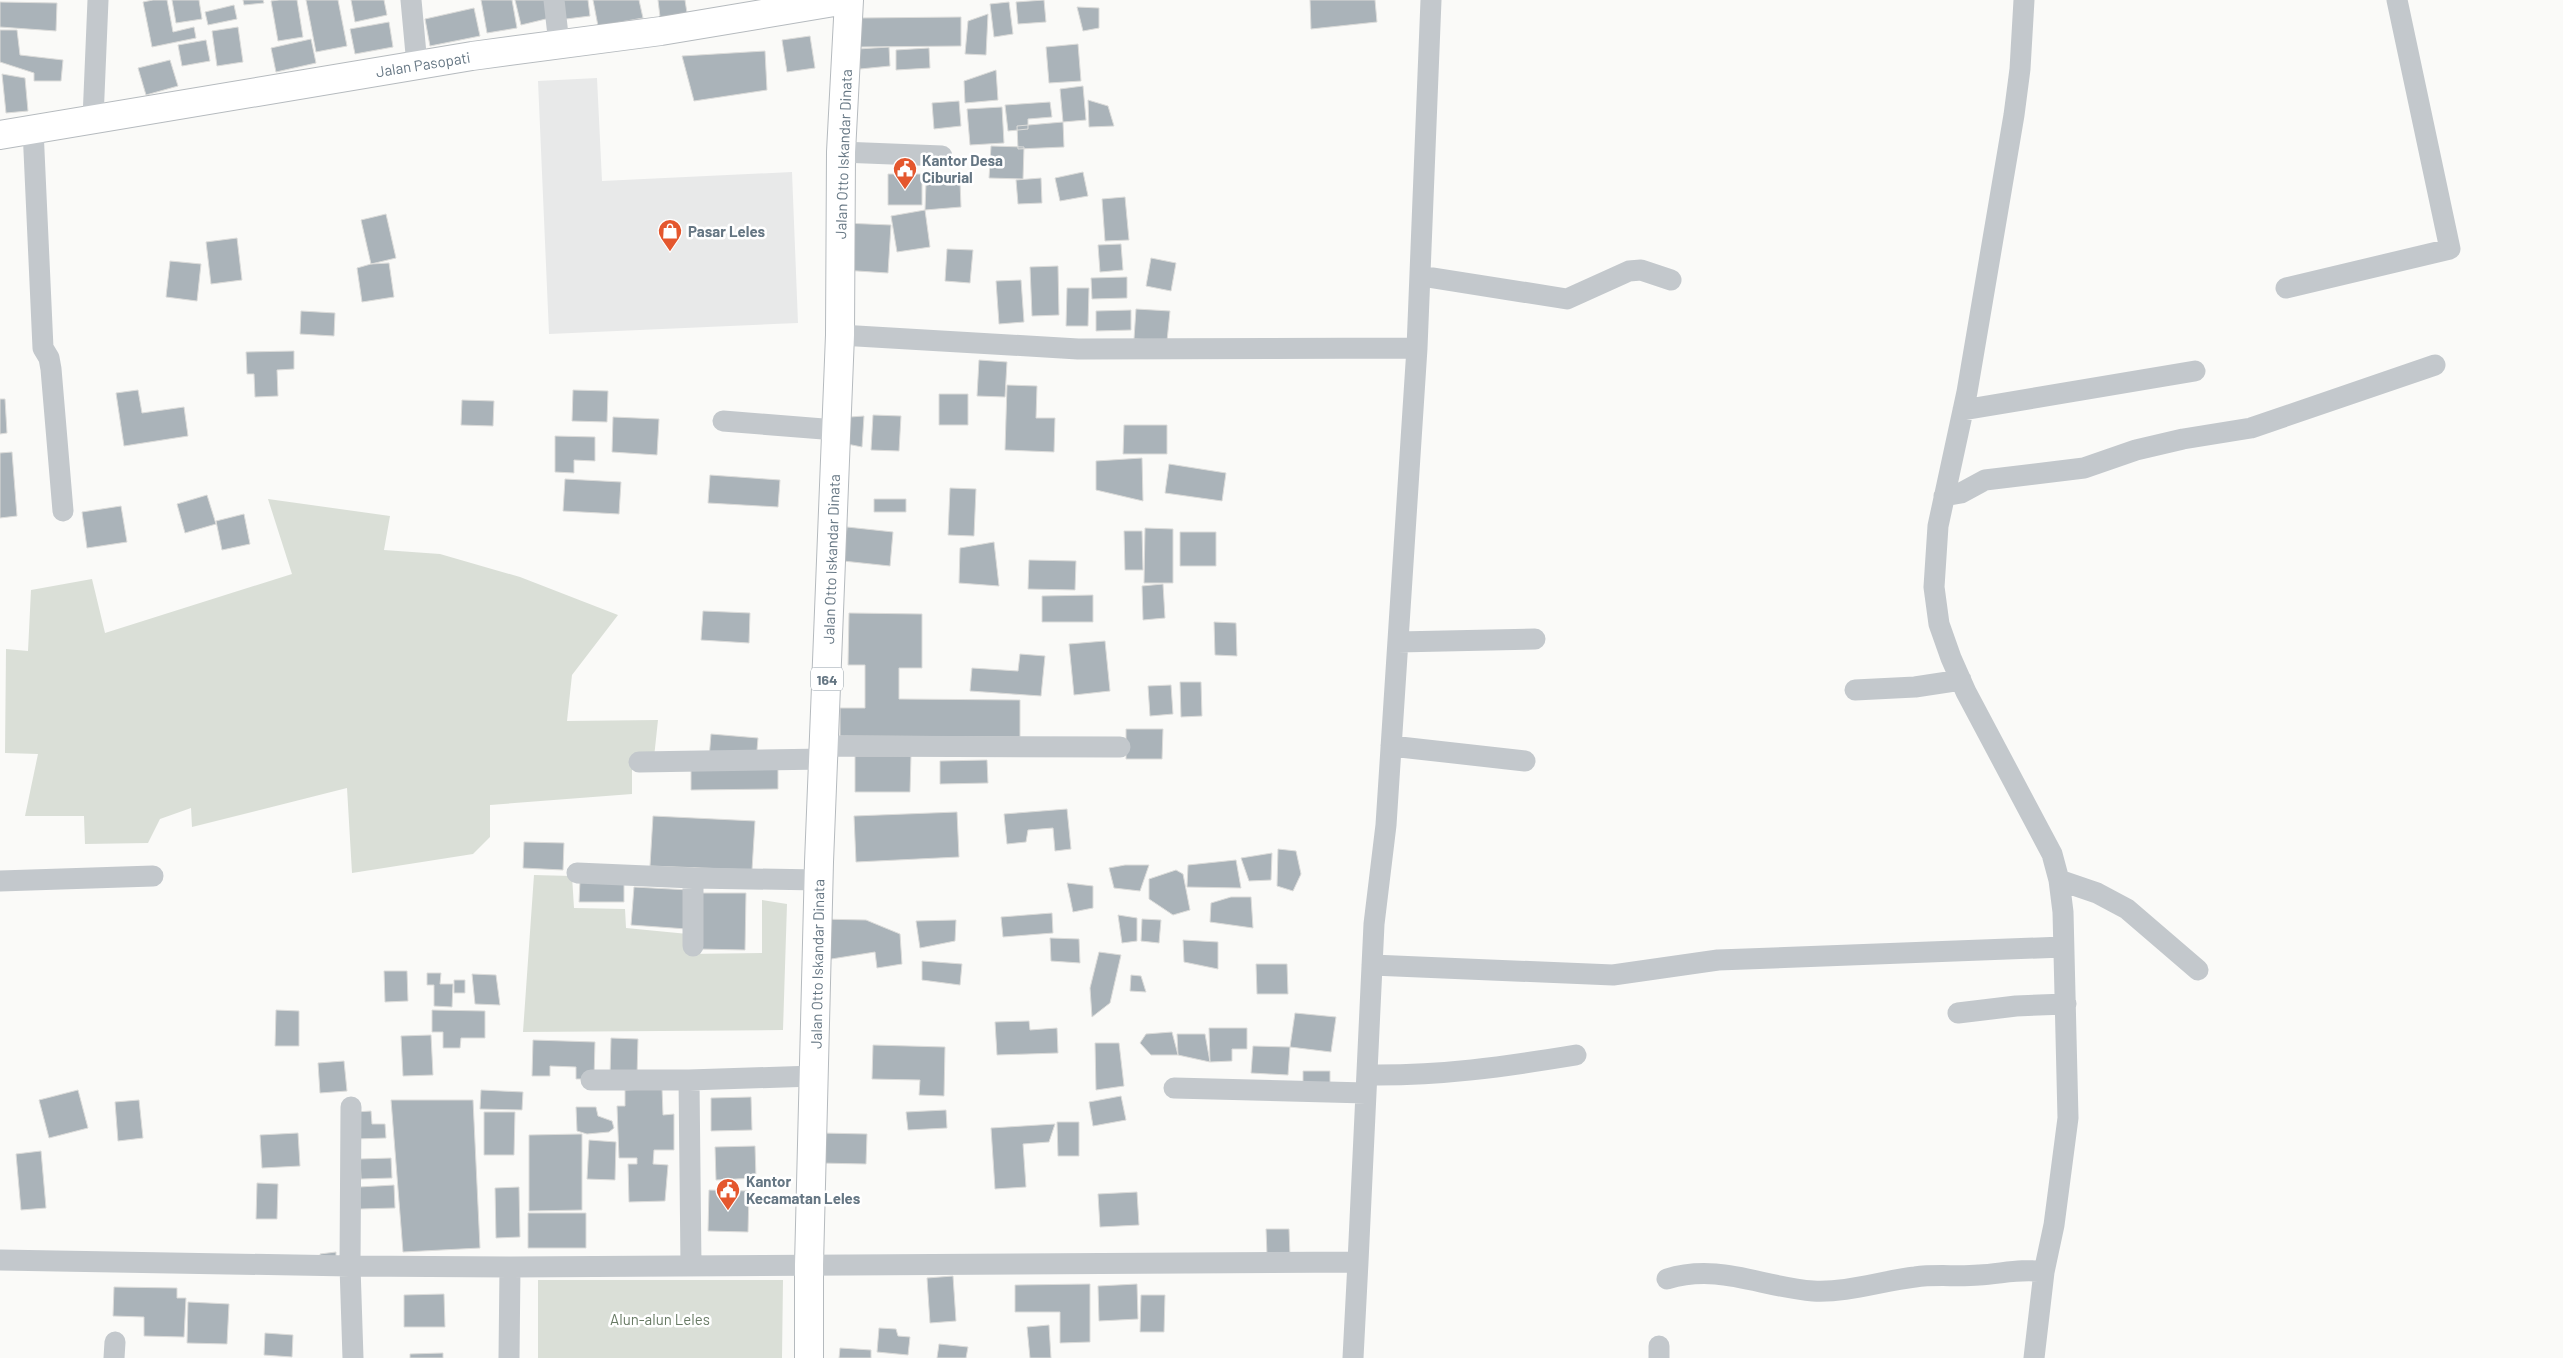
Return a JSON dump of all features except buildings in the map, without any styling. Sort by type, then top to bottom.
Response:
[{"type":"main road","name":"Jalan Pasopati","points":[[0,135],[417,65],[661,31],[848,0]]},
{"type":"main road","name":"Jalan Otto Iskandar Dinata","points":[[809,1358],[809,1266],[819,880],[840,335],[841,152],[848,0]]},
{"type":"street","points":[[93,119],[98,0]]},
{"type":"street","points":[[411,0],[417,65]]},
{"type":"street","points":[[554,0],[559,44]]},
{"type":"street","points":[[1353,1358],[1372,965],[1392,746],[1417,348],[1431,0]]},
{"type":"street","points":[[2024,0],[2020,69],[2014,115],[1963,410],[1944,496],[1934,556],[1935,604],[1939,624],[1961,680],[2044,836],[2059,880],[2063,912],[2068,1118],[2066,1149],[2054,1225],[2044,1272],[2034,1358]]},
{"type":"street","points":[[2286,288],[2450,249],[2397,0]]},
{"type":"street","points":[[33,129],[43,348],[51,369],[63,511]]},
{"type":"street","points":[[841,152],[942,156]]},
{"type":"street","points":[[1421,276],[1567,299],[1629,271],[1641,270],[1671,280]]},
{"type":"street","points":[[840,335],[1078,348],[1417,348]]},
{"type":"street","points":[[1944,496],[1961,493],[1985,480],[2084,468],[2136,450],[2183,438],[2251,428],[2435,365]]},
{"type":"street","points":[[1963,410],[2195,371]]},
{"type":"street","points":[[723,422],[836,430]]},
{"type":"street","points":[[1398,642],[1535,639]]},
{"type":"street","points":[[1855,690],[1915,687],[1961,680]]},
{"type":"street","points":[[1392,746],[1525,760]]},
{"type":"street","points":[[639,762],[824,753],[1120,747]]},
{"type":"street","points":[[577,873],[693,878],[819,880]]},
{"type":"street","points":[[0,881],[153,876]]},
{"type":"street","points":[[693,878],[693,946]]},
{"type":"street","points":[[2059,880],[2096,892],[2127,909],[2198,970]]},
{"type":"street","points":[[1372,965],[1613,975],[1718,960],[2063,947]]},
{"type":"street","points":[[1958,1013],[2016,1006],[2066,1004]]},
{"type":"street","points":[[1174,1088],[1367,1084],[1415,1076],[1469,1072],[1576,1055]]},
{"type":"street","points":[[591,1080],[689,1080],[814,1076]]},
{"type":"street","points":[[689,1080],[691,1266]]},
{"type":"street","points":[[350,1107],[350,1266],[353,1358]]},
{"type":"street","points":[[0,1260],[510,1267],[1358,1262]]},
{"type":"street","points":[[509,1358],[510,1267]]},
{"type":"street","points":[[1667,1279],[1686,1273],[1708,1272],[1813,1291],[1836,1290],[1916,1276],[1980,1275],[2029,1270],[2044,1272]]},
{"type":"shaded area","name":"Pasar Leles","points":[[597,78],[602,181],[792,172],[798,323],[549,334],[538,81]]},
{"type":"green space","points":[[268,499],[390,516],[384,550],[440,554],[520,577],[618,615],[572,675],[567,721],[658,720],[653,767],[632,764],[632,794],[490,805],[490,837],[473,854],[352,873],[347,788],[192,827],[191,808],[160,819],[148,843],[85,844],[84,816],[25,816],[38,754],[5,753],[6,649],[28,651],[31,590],[92,579],[105,633],[292,574]]},
{"type":"green space","points":[[534,875],[572,876],[574,908],[625,909],[626,928],[688,934],[686,954],[762,953],[762,900],[787,904],[783,1030],[523,1032]]},
{"type":"green space","name":"Alun-alun Leles","points":[[538,1280],[783,1280],[782,1358],[538,1358]]},
{"type":"place","name":"Kantor Desa Ciburial","points":[[905,190]]},
{"type":"place","name":"Pasar Leles","points":[[670,252]]},
{"type":"place","name":"Kantor Kecamatan Leles","points":[[728,1211]]}]
